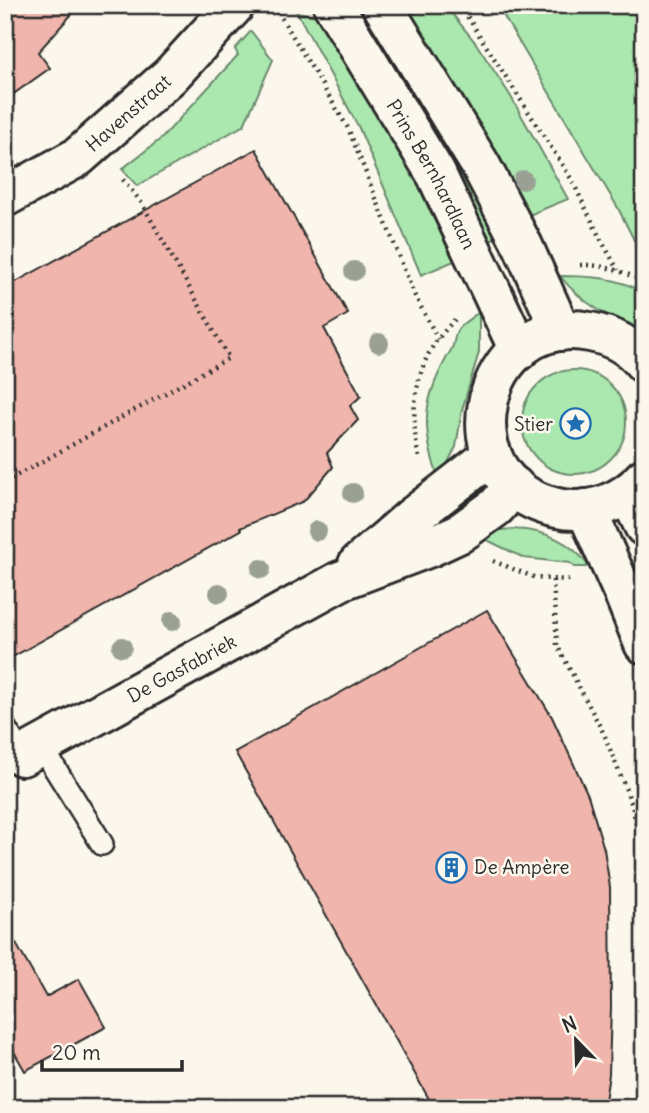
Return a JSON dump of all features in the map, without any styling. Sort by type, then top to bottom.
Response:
[{"type":"main road","name":"Havenstraat","points":[[5,197],[78,157],[170,76],[235,5]]},
{"type":"main road","name":"Prins Bernhardlaan","points":[[333,5],[436,174],[519,350]]},
{"type":"main road","points":[[382,5],[481,166],[523,246],[561,331]]},
{"type":"main road","points":[[638,499],[566,510],[530,498],[513,486],[501,471],[492,455],[486,427],[488,398],[495,380],[505,364],[519,350],[539,338],[561,331],[582,330],[603,334],[622,343],[642,358]]},
{"type":"main road","name":"De Gasfabriek","points":[[340,581],[411,518],[492,455]]},
{"type":"main road","name":"De Gasfabriek","points":[[30,742],[340,581],[460,533],[496,507],[513,486]]},
{"type":"main road","points":[[586,509],[644,644]]},
{"type":"lane","points":[[30,742],[106,841]]},
{"type":"path","points":[[274,5],[348,128],[402,266],[438,339]]},
{"type":"path","points":[[460,5],[572,180],[618,270]]},
{"type":"path","points":[[5,482],[229,358],[141,202],[92,144]]},
{"type":"path","points":[[553,580],[557,645],[614,758],[632,805],[644,863]]},
{"type":"green space","points":[[397,5],[445,5],[475,42],[510,95],[568,199],[529,215]]},
{"type":"green space","points":[[497,5],[644,5],[644,254],[639,250],[618,208]]},
{"type":"green space","points":[[297,12],[321,17],[340,33],[459,259],[421,275],[359,128]]},
{"type":"green space","points":[[251,31],[273,60],[244,125],[137,186],[122,169],[162,138],[238,55],[235,49]]},
{"type":"green space","points":[[427,123],[440,123],[503,234],[485,243]]},
{"type":"green space","points":[[560,276],[614,281],[644,293],[644,332],[598,310],[578,295]]},
{"type":"green space","points":[[479,312],[479,352],[462,410],[456,447],[442,474],[437,474],[428,440],[430,396],[458,329]]},
{"type":"green space","points":[[574,370],[594,374],[611,385],[622,402],[626,422],[622,442],[611,459],[594,470],[574,474],[554,470],[537,459],[526,442],[522,422],[526,402],[537,385],[554,374]]},
{"type":"green space","points":[[514,529],[556,538],[573,549],[588,565],[574,567],[570,563],[524,558],[485,539],[485,536],[500,530]]},
{"type":"building","points":[[5,5],[80,5],[38,52],[50,68],[5,100]]},
{"type":"building","points":[[256,149],[348,314],[324,328],[361,396],[350,406],[358,420],[327,453],[333,467],[304,501],[240,528],[241,530],[5,661],[5,288]]},
{"type":"building","name":"De Ampère","points":[[487,610],[552,717],[588,795],[604,849],[610,887],[611,1007],[609,1074],[604,1108],[434,1108],[235,752]]},
{"type":"building","points":[[5,924],[46,997],[79,979],[106,1027],[25,1071],[5,1036]]},
{"type":"place","name":"Stier","points":[[576,424]]},
{"type":"place","name":"De Ampère","points":[[451,867]]}]
